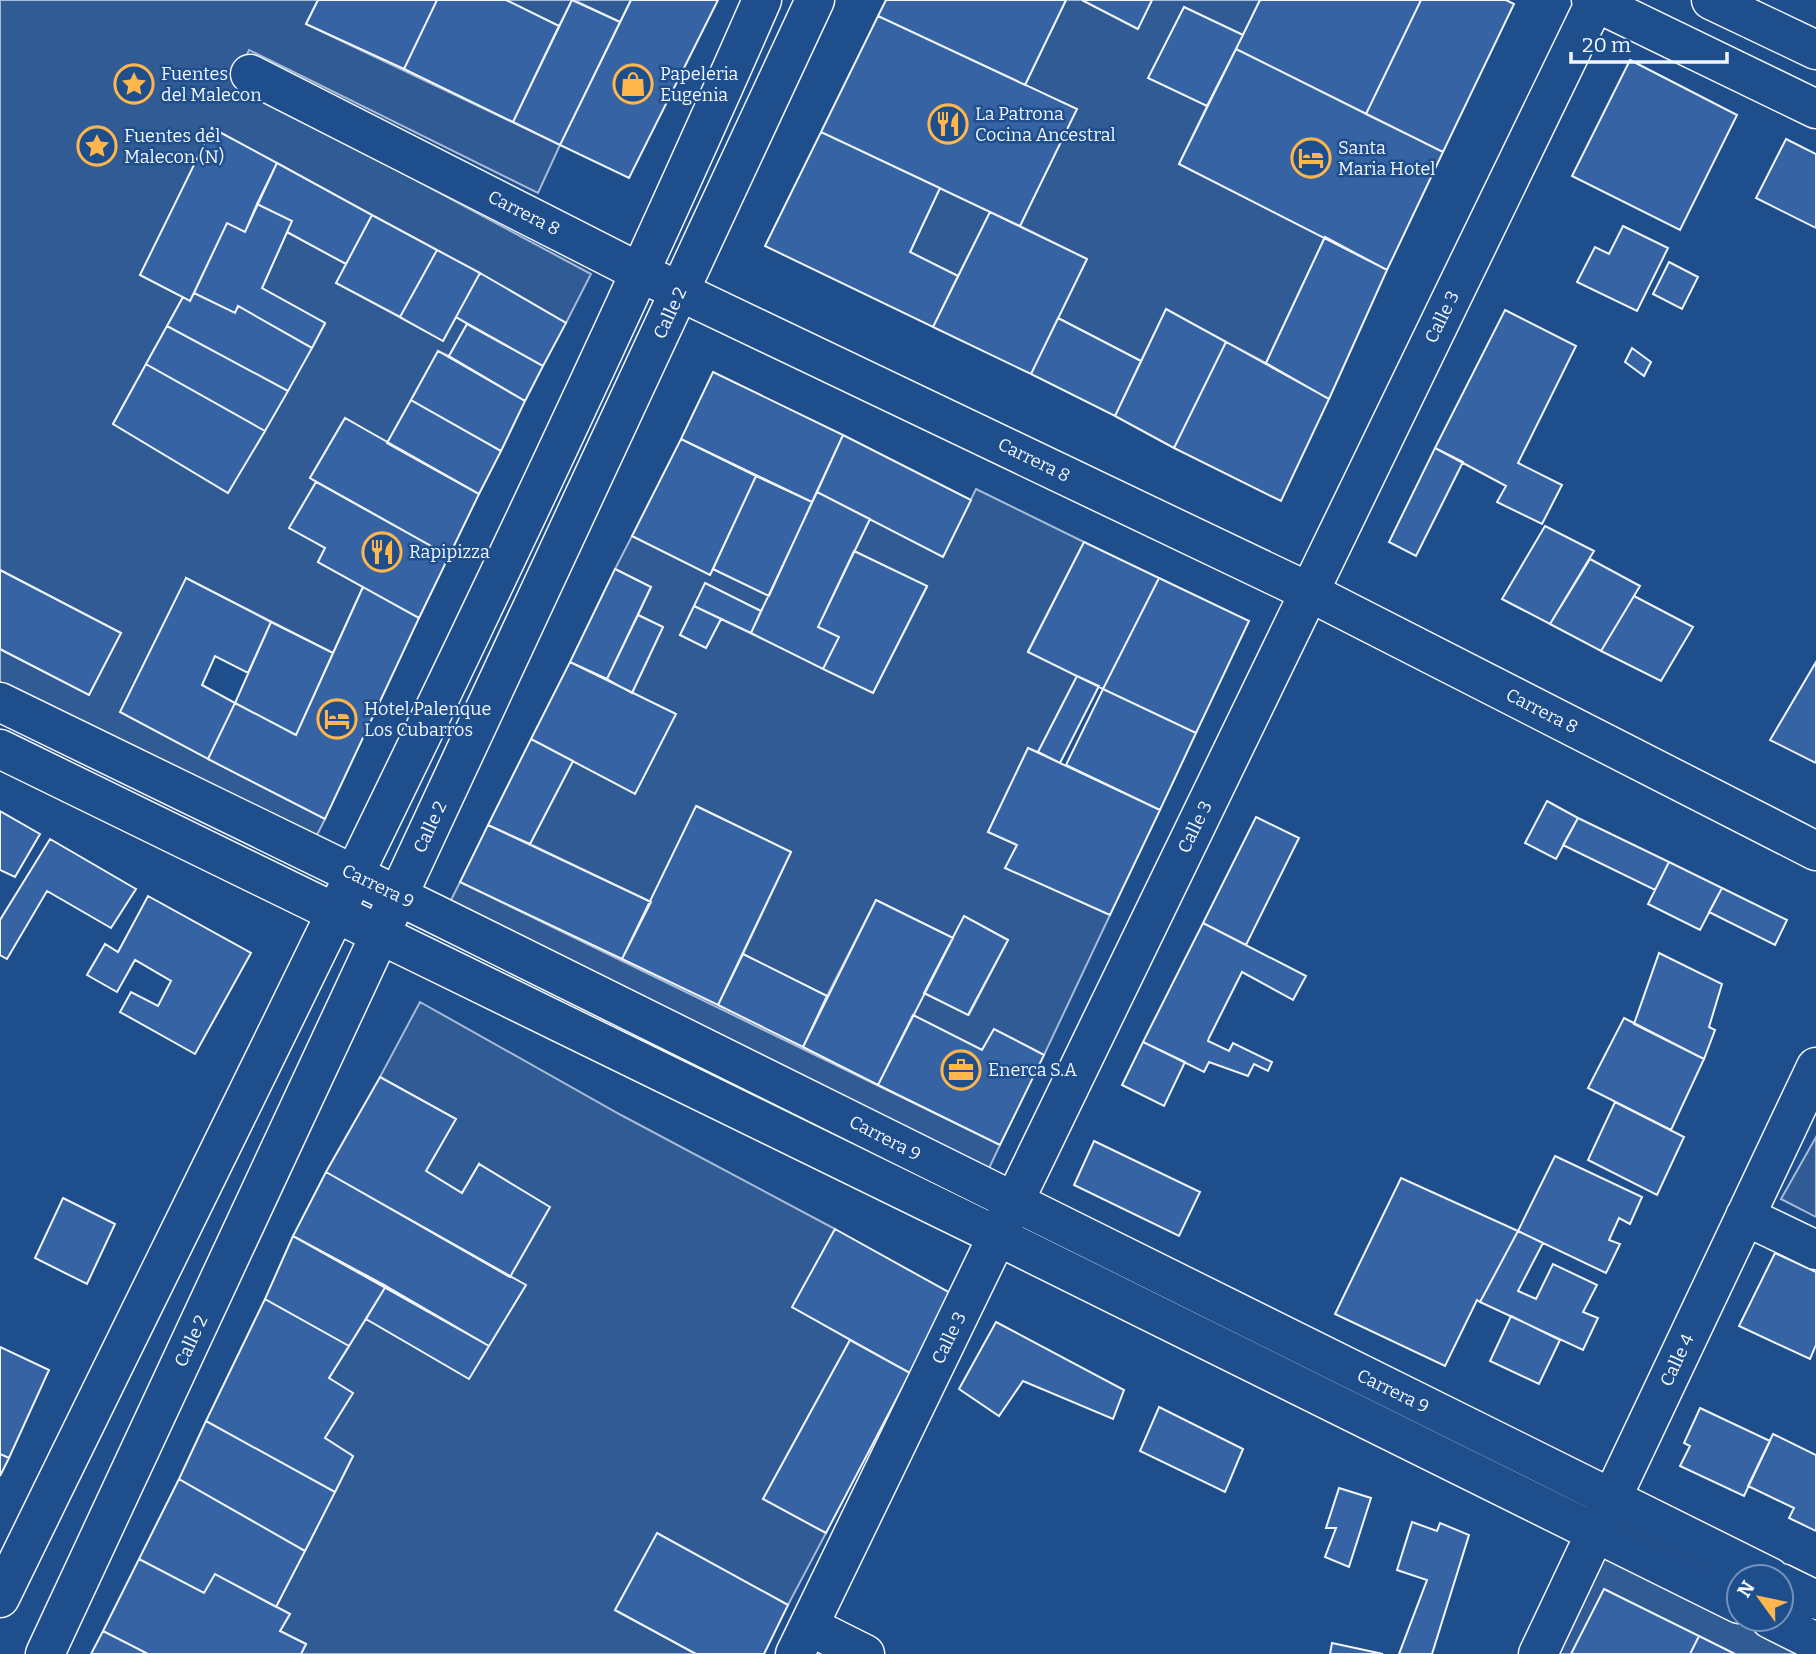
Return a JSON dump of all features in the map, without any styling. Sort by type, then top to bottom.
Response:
[{"type":"street","points":[[0,1598],[355,875],[641,273],[762,0]]},
{"type":"street","name":"Calle 2","points":[[45,1654],[816,0]]},
{"type":"street","points":[[1711,0],[1816,50]]},
{"type":"street","points":[[1594,1],[1816,109]]},
{"type":"street","name":"Calle 3","points":[[802,1640],[1594,1]]},
{"type":"street","name":"Carrera 8","points":[[250,74],[641,273],[1309,592],[1816,851]]},
{"type":"street","name":"Carrera 9","points":[[0,702],[398,895],[1014,1202],[1604,1517],[1725,1595]]},
{"type":"street","name":"Carrera 9","points":[[0,749],[998,1236],[1604,1517],[1731,1563]]},
{"type":"street","name":"Calle 4","points":[[1538,1654],[1816,1067]]},
{"type":"street","points":[[1745,1216],[1816,1250]]},
{"type":"street","points":[[1795,1590],[1816,1600]]},
{"type":"street","points":[[1795,1632],[1816,1642]]},
{"type":"street","points":[[802,1640],[865,1654]]},
{"type":"shaded area","points":[[0,0],[318,0],[306,24],[560,145],[538,193],[249,50],[234,83],[591,274],[566,323],[213,129],[140,275],[183,297],[113,424],[228,493],[325,324],[262,288],[287,232],[346,264],[337,283],[443,341],[456,317],[467,324],[449,356],[438,351],[387,443],[345,418],[310,478],[316,482],[290,527],[325,548],[318,562],[363,587],[333,653],[186,578],[208,759],[325,819],[313,843],[0,685],[0,649],[89,695],[121,633],[0,570]]},
{"type":"shaded area","points":[[506,0],[572,0],[559,26]]},
{"type":"shaded area","points":[[574,0],[631,0],[620,22]]},
{"type":"shaded area","points":[[1066,0],[1082,0],[1137,29],[1152,0],[1260,0],[1243,35],[1184,7],[1149,77],[1207,106],[1179,164],[1325,237],[1266,363],[1166,310],[1141,361],[1058,318],[1087,259],[1020,226],[1076,110],[1025,85]]},
{"type":"shaded area","points":[[940,188],[990,212],[958,276],[910,252]]},
{"type":"shaded area","points":[[976,489],[1084,542],[1028,651],[1077,676],[1038,752],[1028,748],[988,832],[1017,845],[1006,868],[1110,915],[1044,1055],[994,1029],[982,1050],[913,1015],[924,993],[969,1015],[1008,940],[964,917],[953,938],[876,900],[827,996],[743,954],[791,852],[697,806],[651,902],[530,844],[573,761],[635,793],[675,714],[632,693],[663,627],[638,615],[651,587],[615,569],[632,536],[710,575],[713,569],[769,596],[761,611],[705,584],[680,635],[706,648],[721,619],[873,693],[927,587],[854,551],[870,519],[943,557]]},
{"type":"shaded area","points":[[460,882],[1000,1145],[984,1179],[446,910]]},
{"type":"shaded area","points":[[420,1002],[621,1115],[835,1229],[793,1307],[850,1340],[763,1499],[826,1533],[788,1605],[657,1534],[615,1610],[696,1654],[301,1654],[306,1644],[280,1631],[290,1614],[276,1607],[353,1456],[325,1438],[329,1378],[366,1319],[469,1378],[525,1286],[510,1277],[479,1164],[462,1193],[426,1171],[455,1119],[380,1077]]},
{"type":"shaded area","points":[[1816,1137],[1816,1217],[1781,1199]]},
{"type":"shaded area","points":[[1603,1553],[1725,1615],[1725,1633],[1761,1633],[1803,1654],[1554,1654]]},
{"type":"building","points":[[318,0],[437,0],[404,69],[306,24]]},
{"type":"building","points":[[437,0],[506,0],[559,26],[513,122],[404,69]]},
{"type":"building","points":[[572,0],[620,22],[560,145],[513,122]]},
{"type":"building","name":"Papeleria Eugenia","points":[[631,0],[718,0],[629,178],[560,145]]},
{"type":"building","points":[[886,0],[1066,0],[1025,85],[878,16]]},
{"type":"building","points":[[1082,0],[1152,0],[1138,29]]},
{"type":"building","points":[[1260,0],[1421,0],[1366,114],[1236,49]]},
{"type":"building","points":[[1421,0],[1506,0],[1514,4],[1443,152],[1366,114]]},
{"type":"building","points":[[1184,7],[1243,35],[1207,106],[1148,78]]},
{"type":"building","name":"La Patrona Cocina Ancestral","points":[[878,16],[1077,109],[1020,226],[821,132]]},
{"type":"building","name":"Santa Maria Hotel","points":[[1236,49],[1443,152],[1387,270],[1179,164]]},
{"type":"building","points":[[1630,60],[1737,115],[1680,230],[1572,176]]},
{"type":"building","points":[[212,128],[277,163],[245,232],[227,223],[190,301],[140,275]]},
{"type":"building","points":[[821,132],[940,188],[910,252],[958,276],[933,327],[765,246]]},
{"type":"building","points":[[1786,139],[1816,154],[1816,228],[1756,198]]},
{"type":"building","points":[[277,163],[372,215],[346,264],[287,232],[292,221],[257,204]]},
{"type":"building","points":[[257,204],[292,221],[262,288],[325,323],[312,348],[238,306],[235,313],[194,293],[227,223],[245,232]]},
{"type":"building","points":[[990,212],[1087,259],[1031,374],[933,327]]},
{"type":"building","points":[[372,215],[437,250],[400,317],[336,283]]},
{"type":"building","points":[[1623,226],[1668,248],[1637,311],[1577,282],[1595,247],[1609,254]]},
{"type":"building","points":[[1325,237],[1387,270],[1329,399],[1266,363]]},
{"type":"building","points":[[437,250],[480,273],[443,341],[400,317]]},
{"type":"building","points":[[1669,262],[1698,277],[1682,309],[1653,294]]},
{"type":"building","points":[[480,273],[566,323],[543,366],[456,317]]},
{"type":"building","points":[[194,293],[235,313],[238,306],[312,348],[288,391],[167,326],[183,297],[190,301]]},
{"type":"building","points":[[1166,309],[1226,342],[1174,448],[1115,416]]},
{"type":"building","points":[[1505,310],[1576,346],[1518,463],[1562,485],[1542,524],[1497,502],[1506,486],[1435,448]]},
{"type":"building","points":[[1058,318],[1141,361],[1115,416],[1031,374]]},
{"type":"building","points":[[467,324],[543,366],[525,401],[449,356]]},
{"type":"building","points":[[167,326],[288,391],[265,431],[146,364]]},
{"type":"building","points":[[1226,342],[1329,399],[1281,501],[1174,448]]},
{"type":"building","points":[[1632,348],[1651,362],[1644,376],[1625,362]]},
{"type":"building","points":[[438,351],[525,401],[501,451],[411,400]]},
{"type":"building","points":[[146,364],[265,431],[228,493],[113,424]]},
{"type":"building","points":[[713,372],[843,435],[812,502],[681,439]]},
{"type":"building","points":[[411,400],[501,451],[479,494],[387,443]]},
{"type":"building","points":[[345,418],[479,494],[449,556],[310,478]]},
{"type":"building","points":[[843,435],[971,500],[943,557],[817,492]]},
{"type":"building","points":[[681,439],[756,476],[710,575],[632,536]]},
{"type":"building","points":[[1435,448],[1463,462],[1416,556],[1389,542]]},
{"type":"building","points":[[756,476],[812,502],[769,596],[713,569]]},
{"type":"building","name":"Rapipizza","points":[[316,482],[449,556],[419,618],[318,562],[325,548],[289,528]]},
{"type":"building","points":[[817,492],[870,519],[818,627],[839,637],[823,669],[751,633]]},
{"type":"building","points":[[1545,526],[1594,551],[1550,624],[1502,599]]},
{"type":"building","points":[[1084,542],[1159,578],[1103,689],[1028,652]]},
{"type":"building","points":[[854,551],[927,586],[873,693],[823,669],[839,637],[818,627]]},
{"type":"building","points":[[1590,559],[1640,586],[1601,651],[1550,624]]},
{"type":"building","points":[[615,569],[651,587],[607,679],[570,662]]},
{"type":"building","points":[[0,570],[121,633],[89,695],[0,649]]},
{"type":"building","points":[[186,578],[271,622],[248,673],[215,656],[202,685],[235,703],[208,759],[120,712]]},
{"type":"building","points":[[1159,578],[1249,621],[1196,733],[1103,689]]},
{"type":"building","points":[[705,583],[761,611],[751,633],[694,606]]},
{"type":"building","name":"Hotel Palenque Los Cubarros","points":[[363,587],[419,618],[325,819],[208,759],[235,703],[296,735]]},
{"type":"building","points":[[1634,596],[1693,627],[1661,681],[1601,651]]},
{"type":"building","points":[[694,606],[721,619],[706,648],[680,635]]},
{"type":"building","points":[[638,615],[663,627],[632,693],[607,679]]},
{"type":"building","points":[[271,622],[333,653],[296,735],[235,703]]},
{"type":"building","points":[[570,662],[676,714],[635,794],[531,739]]},
{"type":"building","points":[[1816,662],[1816,763],[1770,740]]},
{"type":"building","points":[[1077,676],[1099,686],[1060,763],[1038,752]]},
{"type":"building","points":[[1103,689],[1196,733],[1160,810],[1066,765]]},
{"type":"building","points":[[531,739],[573,761],[530,844],[488,825]]},
{"type":"building","points":[[1028,748],[1160,810],[1110,915],[1005,868],[1017,845],[988,832]]},
{"type":"building","points":[[1547,801],[1578,818],[1556,859],[1525,843]]},
{"type":"building","points":[[696,806],[791,852],[718,1005],[622,959]]},
{"type":"building","points":[[0,811],[40,834],[15,877],[0,870]]},
{"type":"building","points":[[1256,817],[1299,838],[1246,945],[1203,923]]},
{"type":"building","points":[[1578,818],[1669,862],[1655,890],[1563,845]]},
{"type":"building","points":[[488,825],[651,902],[622,959],[460,882]]},
{"type":"building","points":[[50,839],[136,889],[111,928],[47,891],[7,959],[0,955],[0,920]]},
{"type":"building","points":[[1669,862],[1722,888],[1700,930],[1648,904]]},
{"type":"building","points":[[1722,888],[1787,920],[1775,945],[1709,912]]},
{"type":"building","points":[[148,896],[251,953],[195,1054],[120,1012],[131,992],[158,1006],[171,981],[135,960],[117,992],[87,975],[105,944],[118,952]]},
{"type":"building","points":[[876,900],[953,938],[878,1085],[803,1047]]},
{"type":"building","points":[[964,916],[1008,940],[968,1015],[924,993]]},
{"type":"building","points":[[1203,923],[1306,976],[1293,1000],[1242,972],[1209,1038],[1208,1041],[1229,1051],[1233,1043],[1272,1062],[1268,1071],[1254,1064],[1248,1076],[1209,1062],[1204,1072],[1143,1042]]},
{"type":"building","points":[[1659,953],[1722,984],[1709,1027],[1715,1030],[1704,1059],[1634,1024]]},
{"type":"building","points":[[743,954],[827,996],[803,1047],[718,1005]]},
{"type":"building","name":"Enerca S.A","points":[[913,1015],[982,1050],[994,1029],[1044,1055],[1000,1145],[878,1085]]},
{"type":"building","points":[[1624,1018],[1704,1059],[1671,1130],[1588,1088]]},
{"type":"building","points":[[1143,1042],[1185,1062],[1164,1106],[1122,1085]]},
{"type":"building","points":[[380,1077],[456,1119],[426,1171],[462,1193],[479,1164],[550,1207],[510,1277],[326,1172]]},
{"type":"building","points":[[1615,1102],[1684,1137],[1657,1195],[1588,1160]]},
{"type":"building","points":[[1094,1141],[1200,1192],[1179,1236],[1074,1185]]},
{"type":"building","points":[[1555,1156],[1642,1197],[1630,1224],[1619,1218],[1609,1240],[1620,1244],[1606,1273],[1518,1231]]},
{"type":"building","points":[[326,1172],[526,1285],[489,1346],[293,1236]]},
{"type":"building","points":[[1401,1178],[1518,1231],[1480,1302],[1477,1300],[1445,1366],[1335,1314]]},
{"type":"building","points":[[63,1198],[115,1224],[87,1284],[35,1258]]},
{"type":"building","points":[[835,1229],[952,1294],[910,1373],[792,1307]]},
{"type":"building","points":[[1518,1231],[1543,1243],[1518,1291],[1536,1299],[1553,1264],[1597,1285],[1583,1312],[1598,1318],[1583,1350],[1480,1302]]},
{"type":"building","points":[[293,1236],[386,1286],[349,1346],[265,1299]]},
{"type":"building","points":[[1775,1253],[1816,1272],[1816,1345],[1810,1359],[1739,1326]]},
{"type":"building","points":[[386,1286],[489,1346],[469,1379],[366,1319]]},
{"type":"building","points":[[265,1299],[349,1346],[329,1378],[353,1393],[325,1438],[353,1456],[335,1492],[206,1421]]},
{"type":"building","points":[[1511,1316],[1560,1340],[1539,1384],[1490,1361]]},
{"type":"building","points":[[996,1322],[1124,1390],[1113,1419],[1023,1381],[999,1416],[959,1389]]},
{"type":"building","points":[[850,1340],[910,1373],[826,1533],[763,1499]]},
{"type":"building","points":[[0,1347],[49,1370],[9,1458],[0,1454]]},
{"type":"building","points":[[1159,1407],[1243,1449],[1225,1492],[1140,1451]]},
{"type":"building","points":[[1700,1408],[1770,1441],[1744,1496],[1680,1466],[1690,1446],[1684,1443]]},
{"type":"building","points":[[206,1421],[335,1492],[305,1551],[179,1479]]},
{"type":"building","points":[[1773,1434],[1816,1455],[1816,1531],[1789,1518],[1794,1508],[1748,1486]]},
{"type":"building","points":[[0,1454],[9,1458],[0,1476]]},
{"type":"building","points":[[179,1479],[305,1551],[276,1607],[215,1574],[204,1593],[139,1559]]},
{"type":"building","points":[[1339,1488],[1371,1498],[1349,1567],[1325,1557],[1336,1528],[1326,1528]]},
{"type":"building","points":[[1412,1522],[1437,1531],[1440,1523],[1469,1535],[1432,1654],[1399,1654],[1427,1580],[1397,1570]]},
{"type":"building","points":[[657,1533],[788,1605],[764,1654],[696,1654],[615,1610]]},
{"type":"building","points":[[139,1559],[204,1593],[215,1574],[290,1614],[280,1631],[306,1644],[301,1654],[148,1654],[103,1631]]},
{"type":"building","points":[[1604,1589],[1699,1636],[1690,1654],[1571,1654]]},
{"type":"building","points":[[103,1631],[148,1654],[91,1654]]},
{"type":"building","points":[[1699,1636],[1735,1654],[1690,1654]]},
{"type":"building","points":[[1332,1643],[1383,1654],[1330,1654]]},
{"type":"place","name":"Fuentes del Malecon","points":[[134,84]]},
{"type":"place","name":"Papeleria Eugenia","points":[[633,84]]},
{"type":"place","name":"La Patrona Cocina Ancestral","points":[[948,124]]},
{"type":"place","name":"Fuentes del Malecon (N)","points":[[97,146]]},
{"type":"place","name":"Santa Maria Hotel","points":[[1311,158]]},
{"type":"place","name":"Rapipizza","points":[[382,552]]},
{"type":"place","name":"Hotel Palenque Los Cubarros","points":[[337,719]]},
{"type":"place","name":"Enerca S.A","points":[[961,1070]]}]
